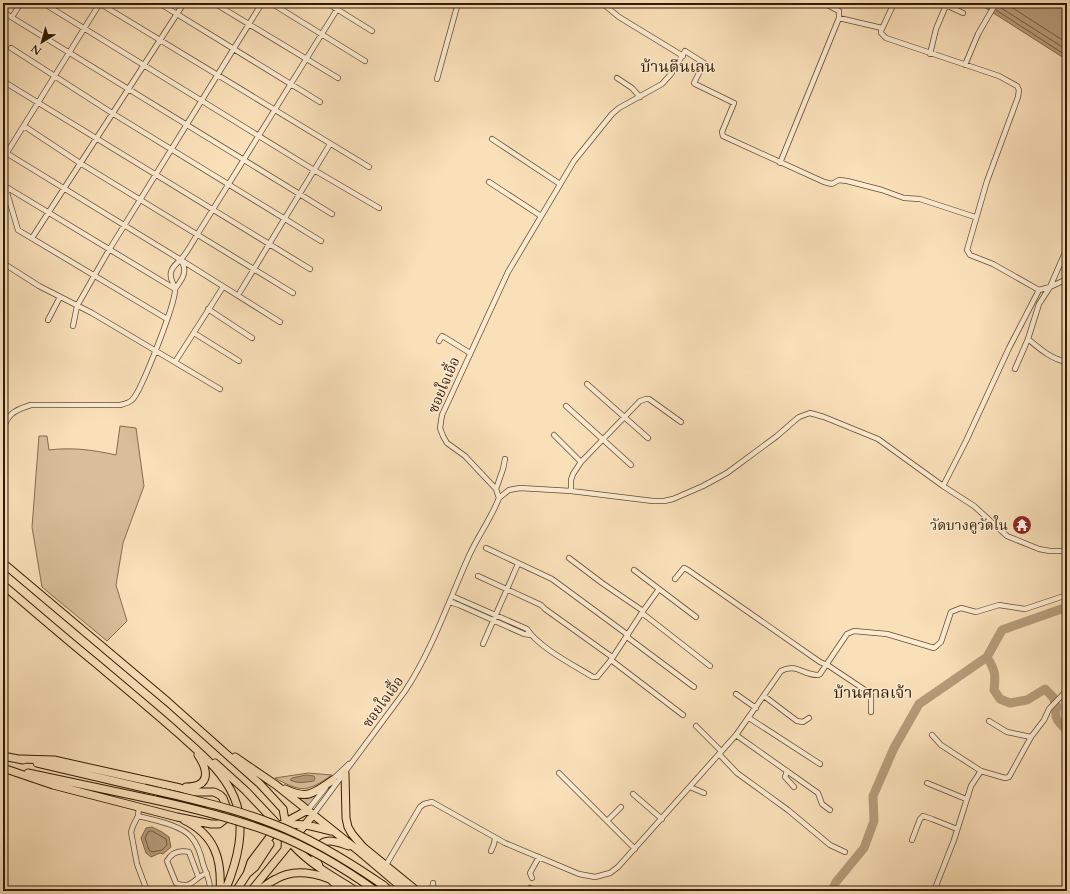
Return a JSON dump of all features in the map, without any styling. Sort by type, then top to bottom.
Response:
[{"type":"main road","points":[[3,564],[146,683],[260,784],[280,805],[284,814],[283,826],[255,867],[236,891]]},
{"type":"main road","points":[[3,585],[224,771],[260,805],[279,819],[288,839],[299,852],[355,891]]},
{"type":"main road","points":[[180,788],[193,787],[201,784],[206,773],[204,765],[187,741]]},
{"type":"main road","points":[[187,741],[216,769],[229,788],[236,804],[240,835],[238,851],[234,870],[225,891]]},
{"type":"main road","points":[[218,746],[276,785],[308,817],[334,832],[406,891]]},
{"type":"main road","points":[[224,771],[230,767],[227,755]]},
{"type":"main road","points":[[3,756],[144,788],[236,811],[272,823],[320,846],[383,885],[390,891]]},
{"type":"main road","points":[[3,768],[53,785],[177,817],[219,824],[227,815],[223,798],[220,794],[214,792],[193,792],[54,760],[20,759]]},
{"type":"main road","points":[[3,768],[193,808],[274,834],[291,841],[333,864],[376,891]]},
{"type":"main road","points":[[345,773],[348,827],[356,839],[372,854],[417,891]]},
{"type":"main road","points":[[276,785],[298,794],[307,795],[317,791],[332,780]]},
{"type":"main road","points":[[177,817],[199,829],[209,839],[217,854],[219,863],[221,876],[220,891]]},
{"type":"main road","points":[[283,826],[308,817]]},
{"type":"main road","points":[[251,891],[285,849],[288,839],[308,817]]},
{"type":"main road","points":[[308,817],[305,836],[308,851],[319,866]]},
{"type":"main road","points":[[248,874],[251,862],[283,826],[308,817],[334,832]]},
{"type":"main road","points":[[319,866],[315,857],[317,849],[323,843],[328,841],[334,841],[372,854]]},
{"type":"main road","points":[[263,855],[275,851],[277,856],[276,860]]},
{"type":"main road","points":[[258,891],[276,878],[284,875],[306,873],[328,878],[355,891]]},
{"type":"main road","points":[[395,873],[411,891]]},
{"type":"main road","points":[[328,878],[344,891]]},
{"type":"street","points":[[12,17],[21,3]]},
{"type":"street","points":[[43,3],[314,170],[379,208]]},
{"type":"street","points":[[3,159],[5,152],[24,126],[100,3],[369,167]]},
{"type":"street","points":[[159,3],[233,50],[320,102]]},
{"type":"street","points":[[32,238],[184,3]]},
{"type":"street","points":[[214,3],[338,78]]},
{"type":"street","points":[[73,326],[77,306],[124,226],[262,3]]},
{"type":"street","points":[[271,3],[365,61]]},
{"type":"street","points":[[327,3],[372,31]]},
{"type":"street","points":[[175,289],[170,278],[174,265],[181,260],[213,210],[341,3]]},
{"type":"street","points":[[437,79],[458,3]]},
{"type":"street","points":[[602,3],[619,17],[683,56],[685,51],[704,62],[694,83],[734,104],[722,132],[722,136],[824,182],[832,184],[842,180],[882,190],[904,198],[920,199],[975,217]]},
{"type":"street","points":[[780,163],[839,18],[839,11],[824,3]]},
{"type":"street","points":[[894,3],[882,28],[881,33],[886,38],[1006,79],[1018,86],[1018,97],[993,163],[975,217],[967,250],[968,253],[993,264],[1039,290],[1050,287],[1067,279]]},
{"type":"street","points":[[965,65],[978,34],[996,3]]},
{"type":"street","points":[[930,54],[936,29],[947,4],[963,13]]},
{"type":"street","points":[[3,12],[332,214]]},
{"type":"street","points":[[839,18],[854,23],[882,28]]},
{"type":"street","points":[[11,48],[112,114],[321,241]]},
{"type":"street","name":"ซอยใจเอื้อ","points":[[353,760],[414,678],[424,660],[474,546],[499,498],[496,489],[465,456],[448,443],[440,428],[442,415],[503,282],[574,161],[607,119],[619,108],[667,80],[683,56]]},
{"type":"street","points":[[617,78],[632,88],[640,97]]},
{"type":"street","points":[[6,83],[310,270]]},
{"type":"street","points":[[24,126],[80,163],[293,293]]},
{"type":"street","points":[[492,139],[560,184]]},
{"type":"street","points":[[240,292],[330,144]]},
{"type":"street","points":[[5,152],[280,322]]},
{"type":"street","points":[[489,182],[541,216]]},
{"type":"street","points":[[4,185],[175,289]]},
{"type":"street","points":[[4,185],[17,228],[167,319]]},
{"type":"street","points":[[1015,368],[1028,339],[1039,304],[1050,287],[1067,248]]},
{"type":"street","points":[[3,434],[8,418],[11,414],[18,409],[31,405],[120,405],[131,401],[140,387],[167,319],[175,289],[183,277],[184,265],[181,260]]},
{"type":"street","points":[[3,263],[39,286],[92,313],[220,389]]},
{"type":"street","points":[[175,362],[223,287]]},
{"type":"street","points":[[943,486],[966,441],[1009,348],[1039,290]]},
{"type":"street","points":[[48,320],[60,297]]},
{"type":"street","points":[[208,309],[252,338]]},
{"type":"street","points":[[194,333],[239,361]]},
{"type":"street","points":[[439,341],[442,336],[470,353]]},
{"type":"street","points":[[1028,339],[1051,356],[1060,361],[1067,362]]},
{"type":"street","points":[[587,384],[648,438]]},
{"type":"street","points":[[571,491],[571,480],[573,474],[581,462],[640,401],[646,398],[649,399],[681,422]]},
{"type":"street","points":[[566,406],[631,465]]},
{"type":"street","points":[[499,498],[513,488],[571,491],[664,501],[703,486],[727,473],[777,436],[799,417],[810,413],[824,416],[878,439],[943,486],[974,506],[1007,536],[1039,549],[1050,551],[1067,551]]},
{"type":"street","points":[[554,436],[581,462]]},
{"type":"street","points":[[496,489],[504,469],[505,459]]},
{"type":"street","points":[[486,548],[552,579],[694,687]]},
{"type":"street","points":[[569,558],[602,584],[642,612],[710,666]]},
{"type":"street","points":[[483,644],[508,590],[518,564]]},
{"type":"street","points":[[675,579],[681,571],[686,569],[826,666],[829,666],[871,694],[871,712]]},
{"type":"street","points":[[634,570],[696,617]]},
{"type":"street","points":[[478,576],[541,605],[612,658],[683,715]]},
{"type":"street","points":[[452,596],[524,634],[531,635],[547,648],[593,677],[597,677],[612,658],[659,589]]},
{"type":"street","points":[[386,865],[420,807],[424,804],[432,802],[495,838],[579,874],[595,877],[610,873],[618,867],[635,849],[736,735],[778,675],[787,668],[797,668],[808,673],[818,675],[826,666],[847,634],[854,631],[887,634],[934,648],[941,642],[951,612],[961,608],[976,612],[999,605],[1024,609],[1067,595]]},
{"type":"street","points":[[450,602],[495,618]]},
{"type":"street","points":[[932,735],[941,745],[981,771],[1005,778],[1009,777],[1031,737],[1044,720],[1051,707],[1067,690]]},
{"type":"street","points":[[736,694],[756,708]]},
{"type":"street","points":[[764,696],[797,721],[803,722],[809,718]]},
{"type":"street","points":[[749,718],[820,764]]},
{"type":"street","points":[[989,721],[1010,733],[1031,737]]},
{"type":"street","points":[[696,726],[737,773],[788,810],[830,845],[845,852]]},
{"type":"street","points":[[736,735],[818,792],[822,804],[830,810]]},
{"type":"street","points":[[308,817],[345,773],[353,760]]},
{"type":"street","points":[[308,817],[332,780],[353,760]]},
{"type":"street","points":[[787,771],[785,777],[794,787]]},
{"type":"street","points":[[934,891],[971,786],[981,771]]},
{"type":"street","points":[[559,773],[635,849]]},
{"type":"street","points":[[928,783],[966,799]]},
{"type":"street","points":[[690,788],[704,793]]},
{"type":"street","points":[[633,794],[662,819]]},
{"type":"street","points":[[607,822],[620,806]]},
{"type":"street","points":[[139,807],[138,816],[131,832],[137,864],[147,891]]},
{"type":"street","points":[[138,816],[181,829],[193,838],[207,873],[210,891]]},
{"type":"street","points":[[912,840],[920,819],[923,816],[957,829]]},
{"type":"street","points":[[491,851],[495,838]]},
{"type":"street","points":[[198,848],[189,852],[182,851],[175,853],[170,856],[167,861],[176,883],[183,886],[190,885],[198,876],[207,873]]},
{"type":"street","points":[[189,852],[198,876]]},
{"type":"street","points":[[532,878],[530,873],[539,857]]},
{"type":"street","points":[[432,891],[433,883]]},
{"type":"shaded area","points":[[120,426],[136,428],[144,486],[123,543],[116,585],[127,621],[107,641],[42,587],[32,527],[39,436],[47,436],[49,450],[83,450],[116,455]]},
{"type":"shaded area","points":[[308,773],[332,775],[316,785],[304,788],[292,786],[275,778]]},
{"type":"shaded area","points":[[285,789],[301,795],[324,790],[308,808]]},
{"type":"water","points":[[978,3],[1067,3],[1067,60],[984,7]]},
{"type":"water","points":[[306,775],[314,776],[314,781],[299,782],[290,780],[292,778]]},
{"type":"water","points":[[152,827],[169,837],[171,847],[163,854],[160,853],[151,857],[146,853],[141,838],[146,828]]},
{"type":"waterway","points":[[832,891],[836,882],[864,848],[874,821],[873,796],[894,748],[919,704],[987,657],[1002,630],[1067,607]]},
{"type":"waterway","points":[[987,657],[994,673],[994,690],[1000,699],[1010,703],[1027,700],[1045,689],[1053,697],[1057,707],[1056,717],[1067,730]]},
{"type":"place","name":"วัดบางคูวัดใน","points":[[1022,525]]},
{"type":"district","name":"บ้านตีนเลน","points":[[678,67]]},
{"type":"district","name":"บ้านศาลเจ้า","points":[[873,693]]}]
